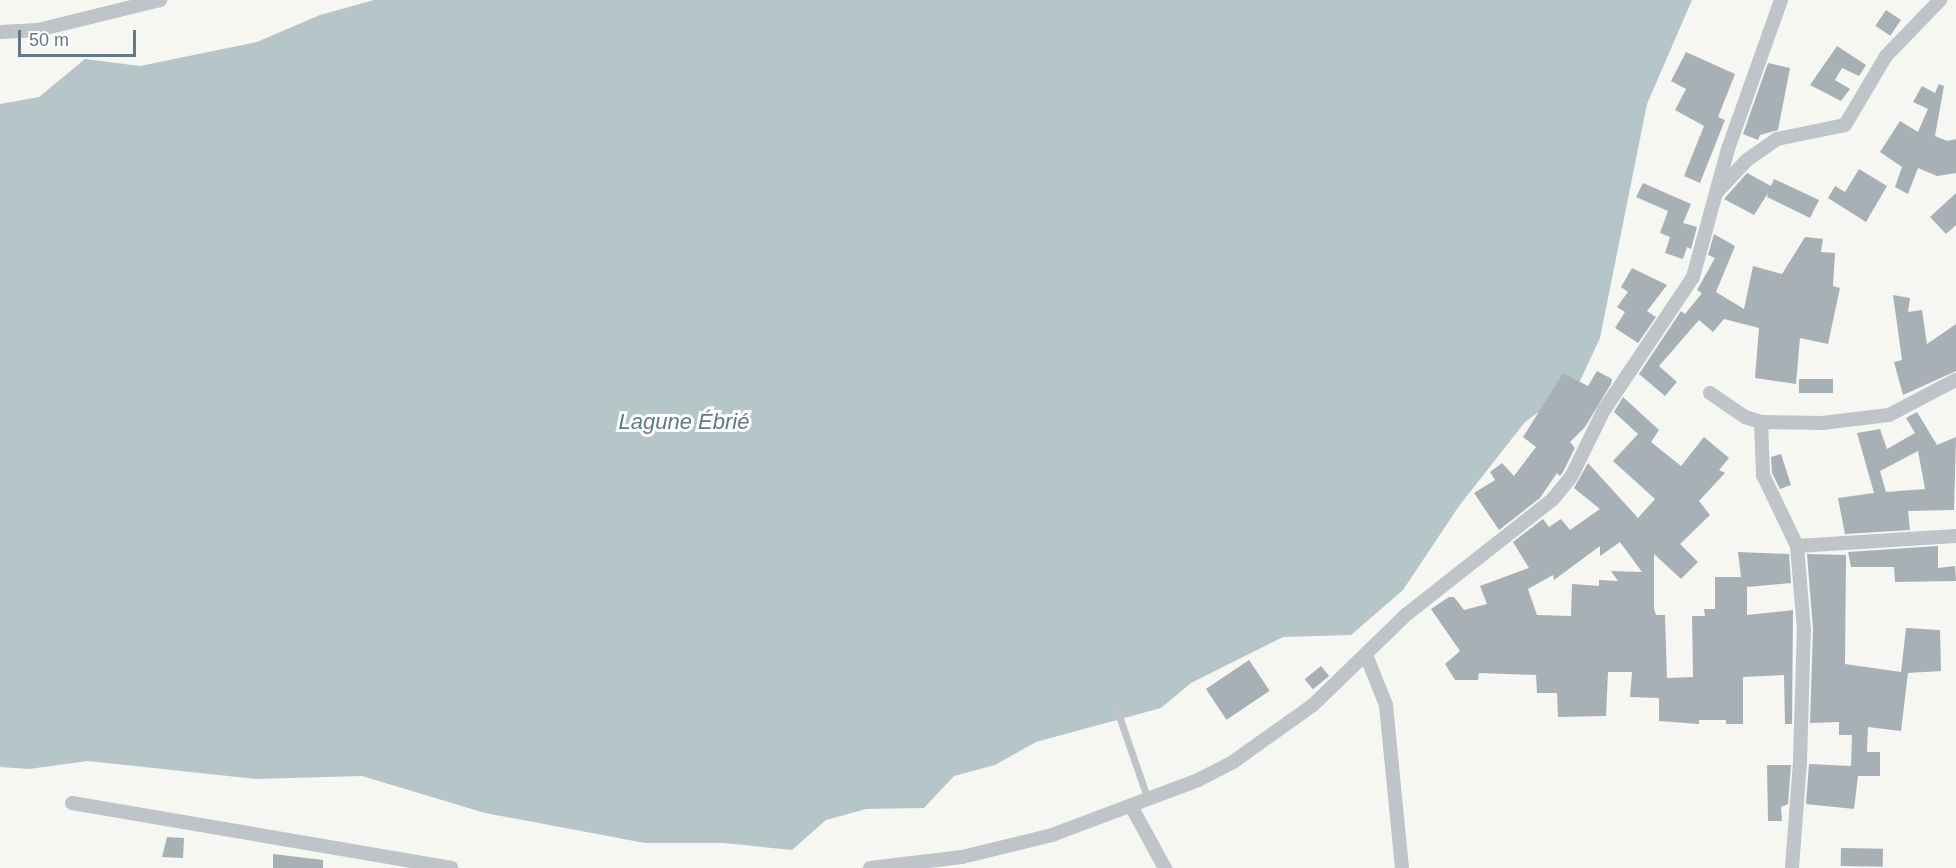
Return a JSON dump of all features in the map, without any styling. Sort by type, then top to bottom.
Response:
[{"type":"street","points":[[0,32],[38,30],[160,0]]},
{"type":"street","points":[[870,868],[973,854],[1052,835],[1198,780],[1256,747],[1313,705],[1407,614],[1530,520],[1571,477],[1604,410],[1693,277],[1728,149],[1781,0]]},
{"type":"street","points":[[1718,191],[1747,160],[1777,139],[1845,126],[1886,56],[1940,0]]},
{"type":"street","points":[[1710,393],[1745,417],[1761,422],[1822,423],[1888,416],[1956,380]]},
{"type":"street","points":[[1761,422],[1763,475],[1797,546],[1804,630],[1800,761],[1792,868]]},
{"type":"street","points":[[1797,546],[1956,536]]},
{"type":"street","points":[[1366,656],[1386,705],[1402,868]]},
{"type":"street","points":[[72,803],[451,868]]},
{"type":"street","points":[[1131,806],[1165,868]]},
{"type":"lane","points":[[1116,706],[1148,800]]},
{"type":"water","name":"Lagune Ébrié","points":[[374,0],[1692,0],[1647,104],[1600,338],[1579,383],[1525,422],[1459,506],[1403,590],[1351,635],[1283,637],[1191,683],[1161,708],[1036,742],[995,765],[954,776],[924,808],[866,809],[826,820],[792,850],[724,843],[645,843],[485,813],[362,776],[256,779],[88,761],[29,769],[0,767],[0,104],[39,97],[85,59],[140,66],[257,42],[320,15]]},
{"type":"building","points":[[1886,10],[1901,20],[1890,36],[1875,26]]},
{"type":"building","points":[[1837,46],[1866,65],[1859,76],[1842,68],[1835,80],[1850,89],[1841,101],[1810,85]]},
{"type":"building","points":[[1686,52],[1735,74],[1718,117],[1725,120],[1700,183],[1684,176],[1704,126],[1675,110],[1686,89],[1671,81]]},
{"type":"building","points":[[1768,63],[1790,68],[1778,130],[1760,135],[1758,140],[1743,134]]},
{"type":"building","points":[[1939,84],[1944,86],[1935,136],[1947,141],[1956,139],[1956,173],[1937,176],[1918,168],[1908,194],[1895,187],[1902,167],[1880,152],[1900,121],[1918,132],[1928,109],[1913,102],[1922,86],[1935,93]]},
{"type":"building","points":[[1859,169],[1887,186],[1866,222],[1828,198],[1835,186],[1845,192]]},
{"type":"building","points":[[1747,173],[1771,186],[1774,179],[1819,200],[1810,218],[1767,197],[1768,193],[1754,215],[1724,199]]},
{"type":"building","points":[[1643,183],[1691,204],[1683,223],[1697,227],[1691,249],[1687,247],[1683,259],[1665,253],[1670,237],[1660,233],[1668,211],[1636,197]]},
{"type":"building","points":[[1956,193],[1956,225],[1946,234],[1930,217]]},
{"type":"building","points":[[1714,234],[1735,246],[1716,292],[1744,309],[1753,266],[1782,274],[1805,237],[1823,239],[1821,252],[1835,253],[1833,286],[1840,288],[1828,344],[1800,338],[1796,384],[1755,378],[1759,328],[1724,319],[1713,332],[1699,320],[1659,366],[1677,382],[1665,396],[1639,374],[1681,311],[1685,314],[1702,293],[1697,290],[1715,258],[1708,255]]},
{"type":"building","points":[[1632,268],[1667,285],[1647,311],[1656,317],[1638,343],[1615,328],[1625,312],[1617,307],[1628,292],[1621,287]]},
{"type":"building","points":[[1893,295],[1910,298],[1908,312],[1922,310],[1927,344],[1956,324],[1956,371],[1903,395],[1894,362],[1902,360]]},
{"type":"building","points":[[1597,371],[1612,379],[1611,384],[1585,427],[1570,442],[1575,448],[1563,472],[1560,476],[1557,473],[1540,498],[1499,530],[1474,493],[1495,480],[1490,472],[1502,463],[1514,476],[1536,447],[1523,437],[1563,373],[1588,386]]},
{"type":"building","points":[[1799,379],[1833,379],[1833,393],[1799,393]]},
{"type":"building","points":[[1623,397],[1659,430],[1651,442],[1681,466],[1704,437],[1729,458],[1719,470],[1725,473],[1699,501],[1710,515],[1680,544],[1698,562],[1681,579],[1654,554],[1654,609],[1656,615],[1665,615],[1667,678],[1693,677],[1692,616],[1705,616],[1704,609],[1715,609],[1715,577],[1741,577],[1738,552],[1789,554],[1791,583],[1747,587],[1747,615],[1793,610],[1792,724],[1785,724],[1784,675],[1743,677],[1743,724],[1726,724],[1726,720],[1699,720],[1699,724],[1659,721],[1659,698],[1630,697],[1632,672],[1608,672],[1606,716],[1558,717],[1557,693],[1537,693],[1536,675],[1479,673],[1478,680],[1455,680],[1445,664],[1460,651],[1431,609],[1449,597],[1454,597],[1464,610],[1487,604],[1480,586],[1529,568],[1513,542],[1543,519],[1549,527],[1561,519],[1570,530],[1600,509],[1574,488],[1588,463],[1638,518],[1655,499],[1613,461],[1638,434],[1614,412]],"holes":[[[1620,542],[1642,572],[1611,571],[1618,581],[1599,580],[1599,586],[1572,584],[1571,616],[1537,615],[1528,589],[1553,575],[1554,580],[1600,546],[1600,556]]]},
{"type":"building","points":[[1917,412],[1937,445],[1956,437],[1954,510],[1908,511],[1910,530],[1845,534],[1838,498],[1874,493],[1857,433],[1880,429],[1887,449],[1915,433],[1906,418]],"holes":[[[1918,451],[1925,489],[1886,492],[1880,471]]]},
{"type":"building","points":[[1781,454],[1791,485],[1780,489],[1772,473],[1771,457]]},
{"type":"building","points":[[1938,546],[1938,568],[1955,566],[1956,581],[1895,582],[1894,567],[1851,567],[1848,552]]},
{"type":"building","points":[[1807,554],[1846,555],[1845,664],[1901,672],[1906,628],[1940,630],[1941,671],[1908,673],[1901,731],[1868,727],[1867,752],[1880,752],[1880,776],[1858,776],[1854,809],[1806,804],[1809,764],[1851,766],[1852,735],[1839,735],[1839,722],[1810,723],[1813,629]]},
{"type":"building","points":[[1249,660],[1270,691],[1227,720],[1206,689]]},
{"type":"building","points":[[1321,666],[1329,676],[1313,689],[1305,679]]},
{"type":"building","points":[[1767,765],[1791,765],[1788,804],[1781,807],[1782,821],[1768,821]]},
{"type":"building","points":[[167,837],[184,838],[183,858],[162,857]]},
{"type":"building","points":[[1841,848],[1883,849],[1883,867],[1841,866]]},
{"type":"building","points":[[273,854],[323,860],[323,868],[273,868]]}]
